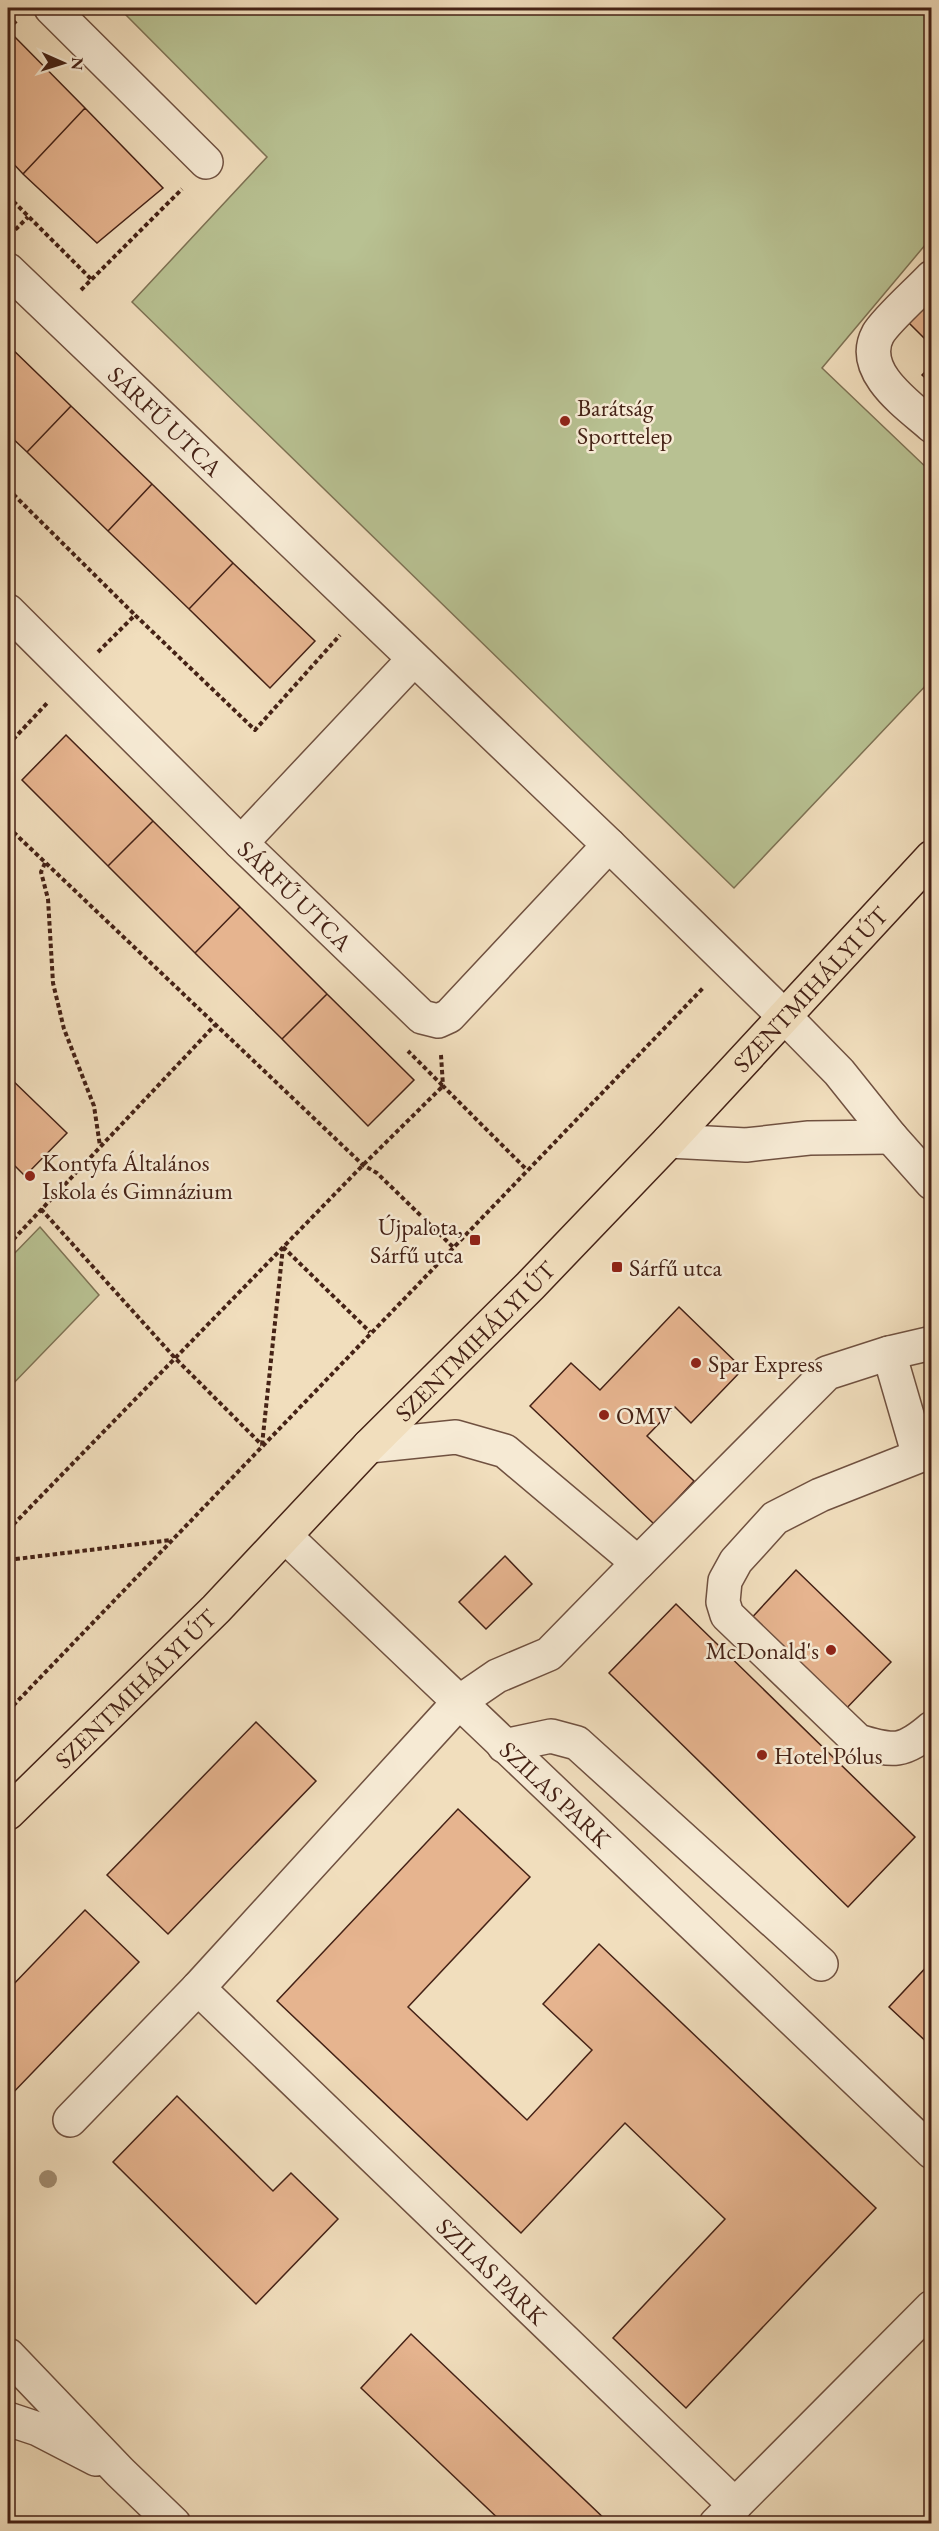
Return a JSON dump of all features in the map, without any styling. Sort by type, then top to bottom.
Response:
[{"type":"main road","name":"SZENTMIHÁLYI ÚT","points":[[8,1813],[216,1609],[369,1446],[530,1286],[669,1141],[932,857]]},
{"type":"street","points":[[51,8],[206,162]]},
{"type":"street","name":"SÁRFŰ UTCA","points":[[8,270],[609,845],[785,1017],[839,1072],[891,1137],[932,1183]]},
{"type":"street","points":[[932,277],[878,334],[872,352],[878,371],[890,388],[932,426]]},
{"type":"street","name":"SÁRFŰ UTCA","points":[[8,611],[241,843],[422,1017],[438,1022]]},
{"type":"street","points":[[241,843],[414,659]]},
{"type":"street","points":[[438,1022],[449,1016],[609,845]]},
{"type":"street","points":[[669,1141],[746,1145],[809,1138],[891,1137]]},
{"type":"street","points":[[70,2121],[198,1988],[459,1702],[497,1676],[549,1654],[827,1373],[889,1353],[932,1343]]},
{"type":"street","points":[[889,1353],[919,1456],[820,1495],[776,1518],[736,1561],[725,1581],[723,1602],[727,1615],[858,1741],[881,1748],[900,1749],[919,1739],[932,1728]]},
{"type":"street","points":[[369,1446],[456,1437],[505,1450],[638,1563]]},
{"type":"street","name":"SZILAS PARK","points":[[285,1536],[932,2152]]},
{"type":"street","points":[[504,1746],[550,1736],[578,1743],[820,1964]]},
{"type":"street","name":"SZILAS PARK","points":[[198,1988],[725,2514],[932,2307]]},
{"type":"street","points":[[8,2355],[120,2472],[174,2523]]},
{"type":"street","points":[[8,2420],[38,2428],[120,2472]]},
{"type":"path","points":[[54,315],[180,191],[206,162]]},
{"type":"path","points":[[8,196],[92,279]]},
{"type":"path","points":[[8,238],[28,217]]},
{"type":"path","points":[[8,489],[255,730],[363,610]]},
{"type":"path","points":[[8,745],[135,615]]},
{"type":"path","points":[[8,827],[363,1165],[377,1173],[453,1247]]},
{"type":"path","points":[[45,863],[41,872],[48,898],[53,983],[64,1029],[94,1106],[100,1147]]},
{"type":"path","points":[[8,1711],[526,1169],[728,962]]},
{"type":"path","points":[[438,1022],[443,1086],[526,1169]]},
{"type":"path","points":[[8,1245],[215,1025]]},
{"type":"path","points":[[8,1530],[363,1165],[443,1086]]},
{"type":"path","points":[[42,1209],[175,1358],[262,1446]]},
{"type":"path","points":[[283,1247],[370,1332]]},
{"type":"path","points":[[262,1446],[283,1247]]},
{"type":"path","points":[[8,1560],[172,1539]]},
{"type":"green space","name":"Barátság Sporttelep","points":[[123,8],[931,8],[931,238],[822,368],[931,472],[931,680],[734,888],[132,302],[267,157],[121,10]]},
{"type":"green space","points":[[40,1227],[99,1295],[8,1389],[8,1260]]},
{"type":"building","points":[[8,30],[85,108],[23,174],[8,158]]},
{"type":"building","points":[[85,108],[163,188],[97,243],[23,174]]},
{"type":"building","points":[[932,294],[932,346],[907,321]]},
{"type":"building","points":[[8,345],[71,406],[27,452],[8,434]]},
{"type":"building","points":[[932,365],[932,384],[922,375]]},
{"type":"building","points":[[71,406],[152,484],[108,531],[27,452]]},
{"type":"building","points":[[152,484],[233,563],[189,609],[108,531]]},
{"type":"building","points":[[233,563],[315,641],[270,688],[189,609]]},
{"type":"building","points":[[66,735],[153,821],[108,866],[22,780]]},
{"type":"building","points":[[153,821],[240,907],[195,953],[108,866]]},
{"type":"building","points":[[240,907],[327,994],[282,1039],[195,953]]},
{"type":"building","points":[[327,994],[414,1080],[368,1126],[282,1039]]},
{"type":"building","points":[[8,1076],[67,1133],[25,1176],[8,1159]]},
{"type":"building","name":"OMV","points":[[679,1307],[743,1369],[691,1423],[675,1407],[647,1436],[694,1481],[654,1524],[530,1406],[571,1363],[600,1390]]},
{"type":"building","points":[[505,1556],[532,1584],[486,1629],[459,1602]]},
{"type":"building","points":[[796,1570],[891,1662],[841,1714],[746,1624]]},
{"type":"building","name":"Hotel Pólus","points":[[676,1604],[915,1837],[848,1907],[609,1673]]},
{"type":"building","points":[[256,1722],[316,1781],[168,1934],[107,1875]]},
{"type":"building","points":[[458,1809],[530,1877],[408,2007],[527,2120],[592,2050],[543,2004],[599,1944],[876,2208],[686,2408],[613,2338],[725,2219],[625,2123],[521,2233],[277,2001]]},
{"type":"building","points":[[85,1910],[139,1962],[8,2098],[8,1990]]},
{"type":"building","points":[[932,1961],[932,2047],[889,2007]]},
{"type":"building","points":[[177,2096],[273,2191],[291,2173],[338,2219],[256,2304],[113,2162]]},
{"type":"building","points":[[411,2334],[610,2524],[504,2524],[361,2388]]},
{"type":"place","name":"Barátság Sporttelep","points":[[565,421]]},
{"type":"place","name":"Kontyfa Általános Iskola és Gimnázium","points":[[30,1176]]},
{"type":"place","name":"Újpalota, Sárfű utca","points":[[475,1240]]},
{"type":"place","name":"Sárfű utca","points":[[617,1267]]},
{"type":"place","name":"Spar Express","points":[[696,1363]]},
{"type":"place","name":"OMV","points":[[604,1415]]},
{"type":"place","name":"McDonald's","points":[[831,1650]]},
{"type":"place","name":"Hotel Pólus","points":[[762,1755]]}]
